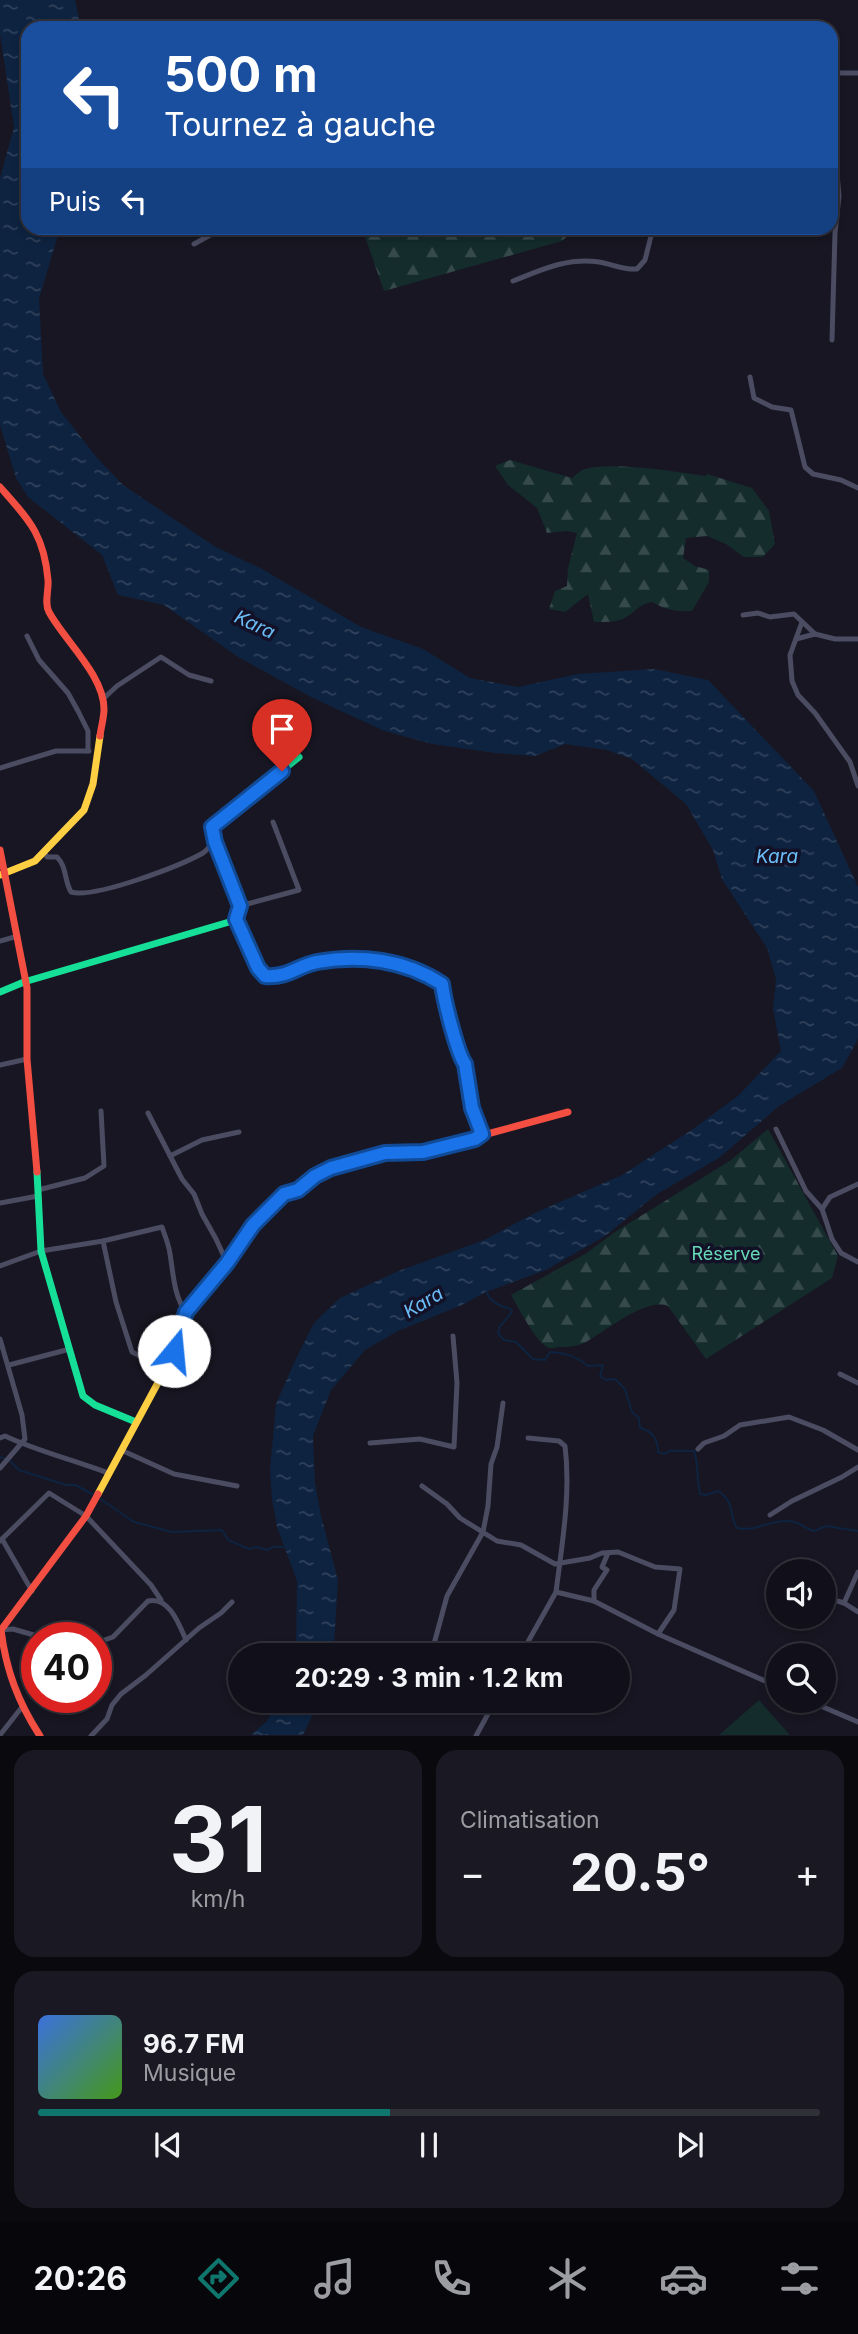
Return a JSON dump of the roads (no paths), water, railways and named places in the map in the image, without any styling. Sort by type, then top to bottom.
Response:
[{"type":"street","points":[[838,75],[858,73]]},
{"type":"street","points":[[838,186],[838,206]]},
{"type":"street","points":[[194,244],[210,235]]},
{"type":"street","points":[[513,281],[558,264],[580,260],[601,262],[626,270],[637,269],[645,260],[651,235]]},
{"type":"street","points":[[832,340],[835,235]]},
{"type":"street","points":[[750,377],[754,398],[761,403],[791,410],[805,467],[813,474],[841,480],[858,488]]},
{"type":"street","points":[[0,487],[33,524],[46,563],[47,608],[87,665],[103,699],[104,710],[93,751]]},
{"type":"street","points":[[743,615],[758,612],[770,617],[794,614],[815,634],[835,639],[858,639]]},
{"type":"street","points":[[802,622],[790,655],[792,681],[798,695],[815,713],[850,762],[858,786]]},
{"type":"street","points":[[796,639],[815,634]]},
{"type":"street","points":[[2,874],[27,866],[44,852],[84,810],[93,784],[93,751],[88,731],[68,693],[39,660],[27,636]]},
{"type":"street","points":[[103,699],[117,686],[161,657],[189,675],[211,681]]},
{"type":"street","points":[[0,768],[57,751],[93,751]]},
{"type":"street","points":[[299,757],[212,827],[215,842],[240,906],[236,919],[258,968],[265,976],[278,977],[316,962],[384,959],[432,977],[442,984],[447,1013],[465,1064],[472,1108],[482,1134]]},
{"type":"street","points":[[240,906],[299,890],[273,822]]},
{"type":"street","points":[[44,852],[47,857],[57,857],[62,862],[65,880],[71,892],[82,894],[150,874],[204,852],[215,842]]},
{"type":"street","points":[[0,850],[2,874],[18,936],[27,1001],[27,1059],[41,1251],[83,1396],[95,1405],[136,1422]]},
{"type":"street","points":[[0,992],[24,982],[236,919]]},
{"type":"street","points":[[0,941],[18,936]]},
{"type":"street","points":[[0,1065],[27,1059]]},
{"type":"street","points":[[0,1203],[85,1178],[104,1166],[101,1111]]},
{"type":"street","points":[[21,1705],[6,1669],[1,1630],[86,1516],[166,1368],[186,1312],[227,1263],[253,1225],[281,1197],[303,1187],[323,1171],[385,1153],[423,1152],[568,1112]]},
{"type":"street","points":[[148,1113],[181,1179],[194,1194],[201,1214],[227,1263]]},
{"type":"street","points":[[776,1129],[806,1191],[821,1209],[832,1240],[841,1253],[858,1262]]},
{"type":"street","points":[[170,1156],[202,1140],[239,1132]]},
{"type":"street","points":[[821,1209],[830,1197],[858,1184]]},
{"type":"street","points":[[0,1266],[41,1251],[103,1241],[162,1227],[170,1251],[178,1300],[186,1312]]},
{"type":"street","points":[[103,1241],[116,1302],[132,1352],[166,1368]]},
{"type":"street","points":[[370,1443],[420,1439],[454,1447],[457,1383],[453,1336]]},
{"type":"street","points":[[0,1339],[22,1415],[25,1439],[0,1468]]},
{"type":"street","points":[[9,1365],[71,1348]]},
{"type":"street","points":[[840,1374],[858,1383]]},
{"type":"street","points":[[434,1643],[447,1596],[483,1531],[491,1464],[497,1447],[503,1403]]},
{"type":"street","points":[[698,1449],[740,1425],[789,1417],[823,1430],[858,1450]]},
{"type":"street","points":[[0,1438],[5,1436],[108,1473]]},
{"type":"street","points":[[527,1643],[556,1592],[567,1495],[565,1446],[559,1441],[528,1438]]},
{"type":"street","points":[[121,1450],[174,1474],[237,1486]]},
{"type":"street","points":[[770,1515],[858,1467]]},
{"type":"street","points":[[422,1486],[447,1504],[460,1518],[497,1541],[521,1545],[555,1563],[622,1553],[655,1567],[680,1569],[674,1610],[658,1634]]},
{"type":"street","points":[[32,1591],[1,1540],[49,1493],[86,1516],[151,1585],[179,1622],[186,1640]]},
{"type":"street","points":[[594,1601],[594,1590],[607,1570],[603,1567],[608,1553]]},
{"type":"street","points":[[844,1603],[858,1572]]},
{"type":"street","points":[[556,1592],[594,1601],[658,1634],[766,1682]]},
{"type":"street","points":[[112,1637],[148,1601],[161,1600]]},
{"type":"street","points":[[836,1601],[858,1612]]},
{"type":"street","points":[[91,1735],[107,1718],[112,1705],[121,1694],[221,1614],[232,1602]]},
{"type":"street","points":[[1,1630],[21,1631]]},
{"type":"street","points":[[0,1735],[21,1708]]},
{"type":"street","points":[[26,1713],[40,1735]]},
{"type":"street","points":[[476,1735],[488,1713]]},
{"type":"street","points":[[836,1713],[858,1722]]},
{"type":"water","name":"Kara","points":[[0,0],[75,0],[80,21],[21,21],[21,235],[58,235],[39,299],[43,374],[61,412],[98,459],[123,485],[214,546],[262,569],[361,627],[423,649],[470,678],[518,687],[578,674],[654,669],[708,680],[814,791],[858,887],[858,1039],[842,1068],[779,1106],[719,1158],[657,1194],[605,1236],[546,1270],[486,1292],[462,1305],[398,1331],[365,1350],[331,1390],[313,1436],[315,1483],[338,1580],[334,1643],[296,1643],[297,1581],[277,1527],[270,1470],[276,1404],[314,1323],[340,1298],[396,1272],[484,1240],[537,1212],[622,1175],[738,1096],[781,1051],[773,1009],[776,979],[767,948],[722,879],[713,850],[686,804],[632,759],[607,750],[565,744],[535,756],[496,753],[432,744],[382,730],[311,697],[238,657],[164,605],[118,595],[102,555],[28,497],[16,478],[0,425],[0,178],[14,127],[0,34]]},
{"type":"water","points":[[271,1713],[313,1713],[303,1735],[251,1735],[267,1721]]},
{"type":"waterway","points":[[486,1292],[493,1301],[512,1312],[498,1333],[504,1340],[516,1342],[533,1359],[545,1360],[550,1352],[570,1356],[588,1366],[603,1365],[600,1376],[606,1380],[615,1379],[625,1389],[632,1412],[639,1418],[640,1428],[654,1436],[658,1452],[664,1454],[670,1451],[694,1451],[700,1494],[718,1491],[724,1495],[730,1504],[737,1528],[788,1521],[814,1531],[826,1526],[858,1531]]},
{"type":"waterway","points":[[0,1457],[9,1460],[19,1470],[66,1485],[75,1485],[94,1495]]},
{"type":"waterway","points":[[99,1498],[134,1522],[172,1532],[222,1530],[228,1540],[249,1549],[285,1547]]},
{"type":"park label","name":"Réserve","points":[[726,1254]]}]
